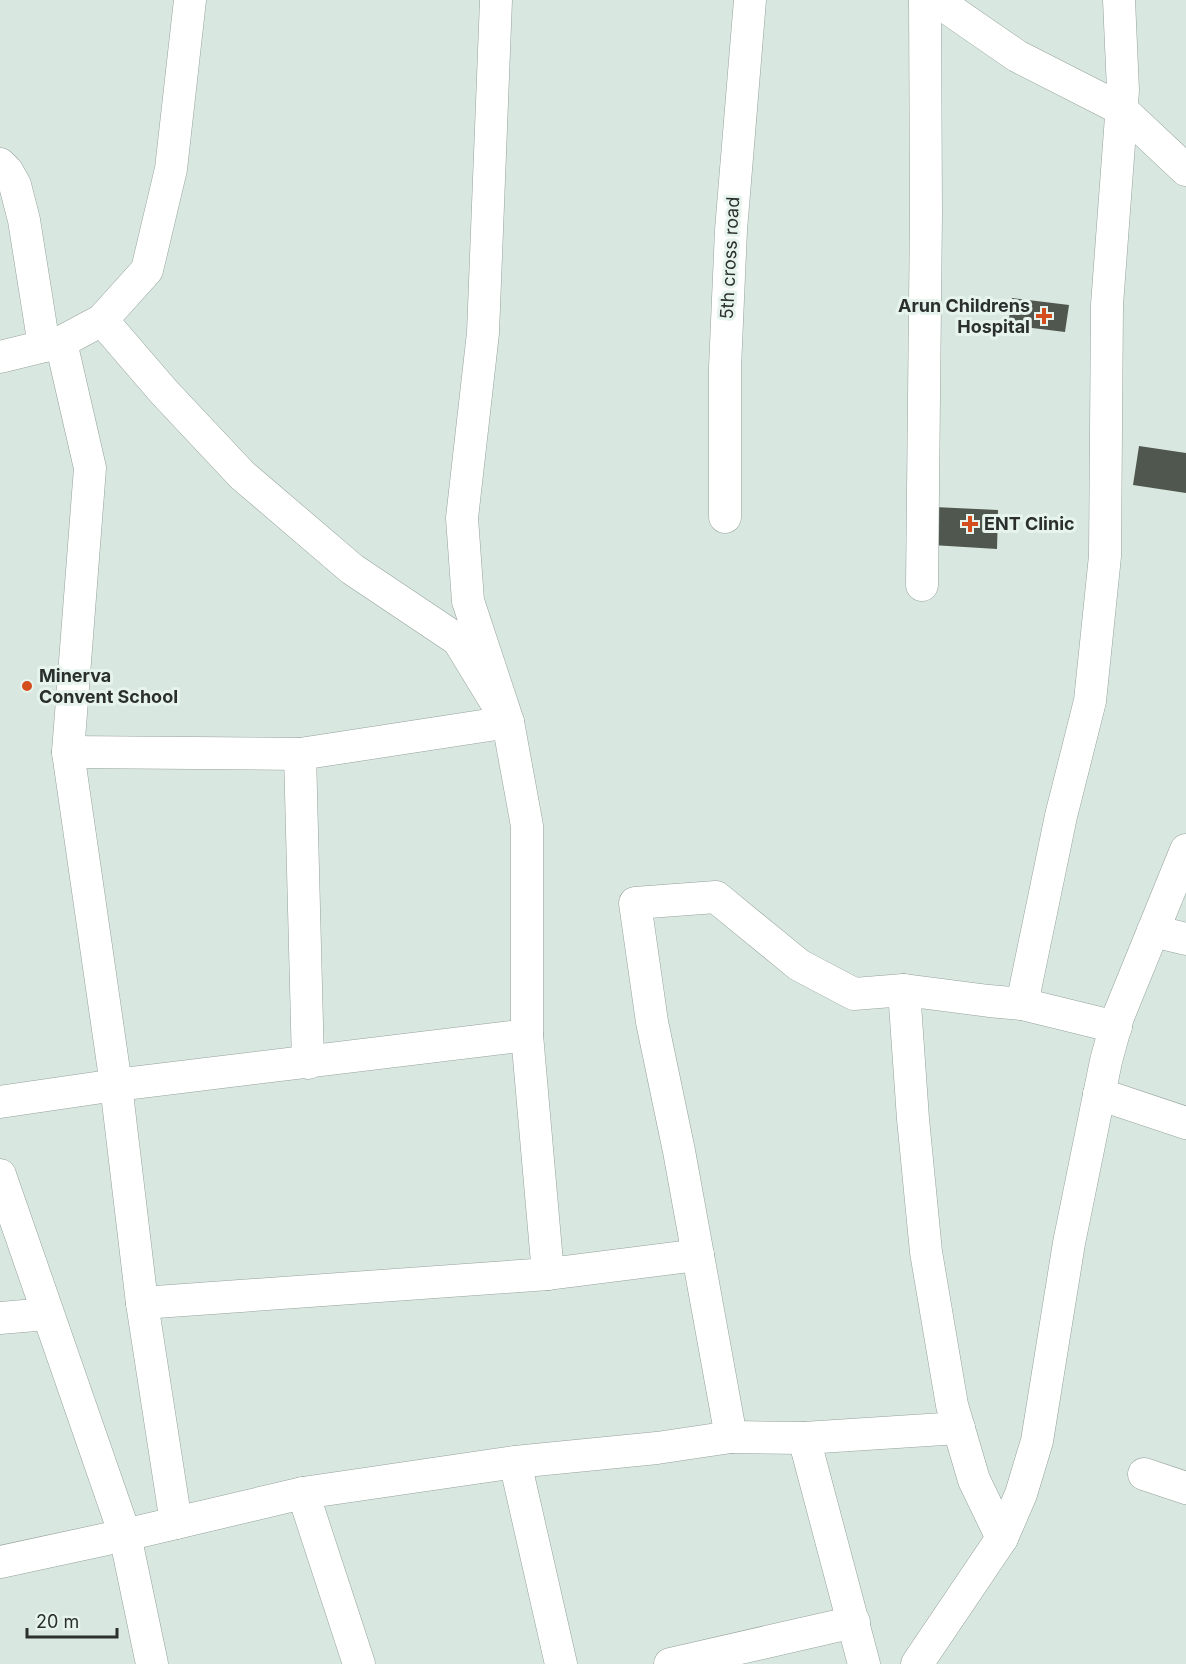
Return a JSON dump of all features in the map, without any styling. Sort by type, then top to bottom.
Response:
[{"type":"street","points":[[0,357],[53,344],[102,320],[147,270],[171,169],[190,0]]},
{"type":"street","points":[[496,0],[483,333],[462,518],[468,600],[508,722],[528,826],[527,1035],[548,1274]]},
{"type":"street","name":"5th cross road","points":[[725,517],[725,368],[730,242],[750,0]]},
{"type":"street","points":[[922,585],[926,212],[925,0]]},
{"type":"street","points":[[936,0],[1017,56],[1121,109],[1186,170]]},
{"type":"street","points":[[1022,1004],[1061,816],[1090,701],[1105,556],[1107,305],[1123,90],[1119,0]]},
{"type":"street","points":[[0,165],[7,171],[15,185],[53,344],[90,468],[68,752],[116,1086],[142,1303],[176,1523]]},
{"type":"street","points":[[102,320],[164,392],[242,475],[352,569],[458,640],[508,722]]},
{"type":"street","points":[[68,752],[300,754],[508,722]]},
{"type":"street","points":[[300,754],[309,1062]]},
{"type":"street","points":[[917,1664],[1002,1538],[1022,1494],[1037,1441],[1069,1243],[1106,1061],[1117,1022],[1186,850]]},
{"type":"street","points":[[731,1437],[679,1151],[652,1022],[635,903],[716,897],[799,965],[854,994],[904,990],[1022,1004],[1117,1022]]},
{"type":"street","points":[[1153,931],[1186,939]]},
{"type":"street","points":[[904,990],[913,1119],[926,1252],[952,1405],[974,1480],[1002,1538]]},
{"type":"street","points":[[0,1102],[527,1035]]},
{"type":"street","points":[[1099,1094],[1186,1123]]},
{"type":"street","points":[[0,1175],[125,1535],[152,1664]]},
{"type":"street","points":[[142,1303],[548,1274],[698,1255]]},
{"type":"street","points":[[0,1318],[48,1314]]},
{"type":"street","points":[[0,1562],[303,1493],[514,1462],[657,1448],[731,1437],[804,1438],[959,1428]]},
{"type":"street","points":[[804,1438],[864,1664]]},
{"type":"street","points":[[514,1462],[561,1664]]},
{"type":"street","points":[[1144,1474],[1186,1488]]},
{"type":"street","points":[[303,1493],[359,1664]]},
{"type":"street","points":[[670,1664],[854,1622]]},
{"type":"building","points":[[1012,298],[1069,305],[1065,332],[1008,325]]},
{"type":"building","points":[[1139,446],[1186,453],[1186,493],[1133,485]]},
{"type":"building","points":[[934,507],[998,510],[997,549],[932,545]]},
{"type":"place","name":"Arun Childrens Hospital","points":[[1044,316]]},
{"type":"place","name":"ENT Clinic","points":[[970,524]]},
{"type":"place","name":"Minerva Convent School","points":[[27,686]]}]
